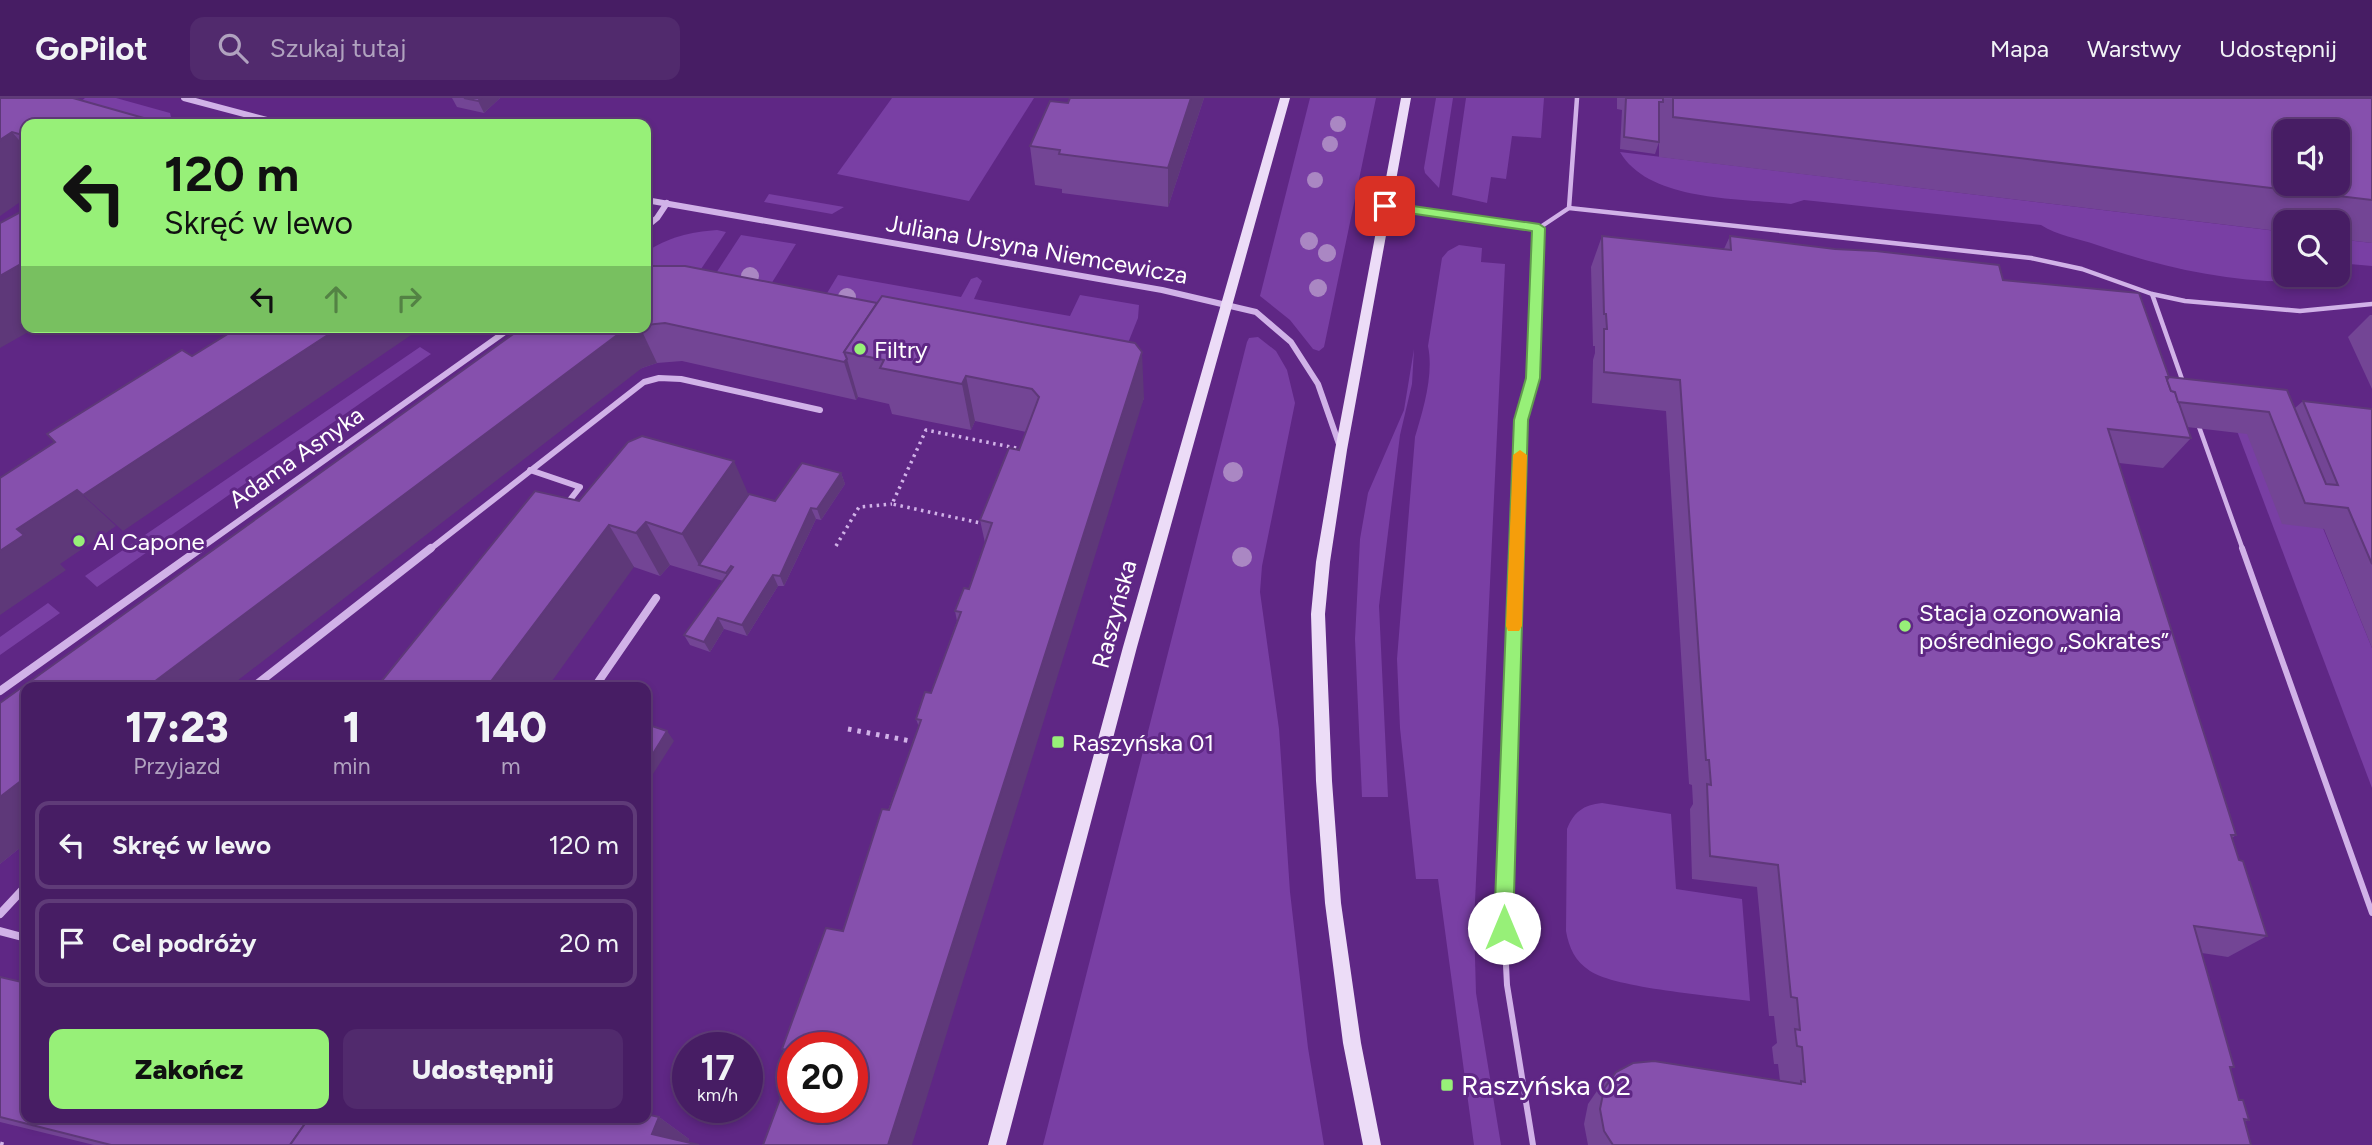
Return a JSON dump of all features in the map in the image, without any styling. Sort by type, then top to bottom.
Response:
[{"type":"main road","name":"Raszyńska","points":[[997,1145],[1130,646],[1286,98]]},
{"type":"main road","points":[[1372,1145],[1342,978],[1324,781],[1318,614],[1323,562],[1341,450],[1406,98]]},
{"type":"street","points":[[184,98],[263,119]]},
{"type":"street","name":"Juliana Ursyna Niemcewicza","points":[[651,201],[1226,303],[1256,312],[1291,342],[1318,384],[1341,450]]},
{"type":"street","points":[[651,223],[667,204]]},
{"type":"street","name":"Adama Asnyka","points":[[0,691],[504,333]]},
{"type":"street","points":[[260,682],[644,382],[659,378],[681,379],[820,410]]},
{"type":"street","points":[[530,470],[580,487],[564,508]]},
{"type":"street","points":[[598,682],[656,598]]},
{"type":"street","points":[[0,914],[21,892]]},
{"type":"street","points":[[0,931],[21,937]]},
{"type":"lane","points":[[1569,208],[1577,98]]},
{"type":"lane","points":[[1385,206],[1539,228],[1569,208],[2031,258],[2082,269],[2152,294],[2198,302],[2300,311],[2372,304]]},
{"type":"lane","points":[[1533,1145],[1507,985],[1503,905],[1521,420],[1533,378],[1539,228]]},
{"type":"lane","points":[[2152,294],[2185,387]]},
{"type":"lane","points":[[2194,413],[2372,913]]},
{"type":"path","points":[[892,504],[926,430],[1021,449],[1016,462]]},
{"type":"path","points":[[836,547],[859,507],[892,504],[992,525]]},
{"type":"path","points":[[848,729],[916,742]]},
{"type":"path","points":[[911,755],[920,729]]},
{"type":"shaded area","points":[[85,98],[116,98],[170,113],[171,117],[126,119],[68,111]]},
{"type":"shaded area","points":[[892,98],[1034,98],[969,201],[837,174]]},
{"type":"shaded area","points":[[1310,98],[1376,98],[1324,347],[1319,351],[1313,349],[1290,320],[1260,296]]},
{"type":"shaded area","points":[[1436,98],[1453,98],[1439,188],[1425,173],[1424,168]]},
{"type":"shaded area","points":[[1466,98],[1544,98],[1541,138],[1512,136],[1506,179],[1491,177],[1487,203],[1452,195]]},
{"type":"shaded area","points":[[1620,152],[2273,231],[2273,281],[2217,276],[2157,263],[2061,234],[2041,225],[1804,200],[1791,204],[1697,194],[1673,189],[1634,168]]},
{"type":"shaded area","points":[[769,194],[844,207],[832,214],[764,202]]},
{"type":"shaded area","points":[[697,232],[726,232],[699,272],[651,274],[651,249],[680,236]]},
{"type":"shaded area","points":[[741,235],[796,244],[763,297],[707,287]]},
{"type":"shaded area","points":[[2350,240],[2372,243],[2372,266],[2350,264]]},
{"type":"shaded area","points":[[1459,245],[1482,248],[1481,262],[1505,264],[1474,923],[1476,993],[1501,1145],[1474,1145],[1438,879],[1416,879],[1400,728],[1397,659],[1415,437],[1429,380],[1428,346],[1442,258]]},
{"type":"shaded area","points":[[838,275],[961,297],[971,279],[977,277],[982,281],[974,299],[1070,316],[1080,295],[1139,305],[1138,318],[1124,353],[818,308]]},
{"type":"shaded area","points":[[1258,337],[1276,351],[1287,370],[1295,403],[1262,566],[1260,592],[1279,729],[1290,892],[1308,1048],[1324,1145],[1043,1145],[1247,342],[1249,338]]},
{"type":"shaded area","points":[[420,347],[431,354],[97,587],[85,576]]},
{"type":"shaded area","points":[[1414,349],[1412,384],[1400,435],[1379,606],[1388,797],[1362,797],[1355,639],[1360,539],[1368,493],[1404,410]]},
{"type":"shaded area","points":[[2234,423],[2282,428],[2372,648],[2372,788]]},
{"type":"shaded area","points":[[48,603],[60,613],[0,655],[0,637]]},
{"type":"shaded area","points":[[1602,803],[1671,814],[1676,889],[1742,899],[1750,1001],[1621,982],[1590,971],[1577,958],[1566,931],[1567,829],[1580,810]]},
{"type":"building","points":[[0,98],[73,98],[147,119],[21,119],[21,135],[12,132],[0,140]]},
{"type":"building","points":[[1070,98],[1191,98],[1168,168],[1059,154],[1060,150],[1030,146],[1050,101],[1068,103]]},
{"type":"building","points":[[1626,98],[1663,98],[1663,102],[1659,102],[1659,142],[1624,137]]},
{"type":"building","points":[[1673,98],[2372,98],[2372,200],[2338,196],[2350,196],[2350,119],[2273,119],[2273,188],[1673,117]]},
{"type":"building","points":[[21,212],[21,264],[0,276],[0,223]]},
{"type":"building","name":"Stacja ozonowania pośredniego „Sokrates”","points":[[1602,236],[1731,250],[1730,236],[1835,249],[1876,251],[1999,265],[2003,280],[2139,293],[2169,377],[2166,377],[2171,391],[2175,392],[2191,438],[2108,429],[2236,835],[2231,835],[2239,860],[2243,861],[2267,936],[2194,926],[2234,1067],[2230,1067],[2239,1100],[2243,1100],[2249,1120],[2244,1119],[2251,1145],[1613,1145],[1604,1131],[1600,1109],[1604,1089],[1616,1072],[1633,1063],[1654,1061],[1801,1084],[1801,1081],[1805,1082],[1802,1047],[1797,1046],[1795,1029],[1800,1030],[1797,998],[1791,997],[1778,865],[1710,856],[1707,784],[1711,785],[1709,760],[1706,760],[1680,380],[1604,372],[1604,329],[1607,329],[1604,314]]},
{"type":"building","points":[[651,266],[685,266],[877,303],[844,352],[847,359],[844,362],[665,323],[651,324]]},
{"type":"building","points":[[882,296],[1135,343],[1142,352],[888,1145],[763,1145],[777,1107],[777,1123],[868,1123],[868,1032],[788,1032],[826,928],[843,931],[882,809],[889,810],[921,720],[916,719],[925,692],[931,693],[961,612],[955,611],[964,588],[969,589],[992,523],[980,520],[1009,448],[1019,450],[1039,397],[1032,389],[966,376],[962,384],[880,368],[884,360],[844,352]]},
{"type":"building","points":[[229,333],[331,333],[83,495],[77,490],[17,529],[24,535],[0,551],[0,478],[55,442],[47,434],[182,350],[192,356]]},
{"type":"building","points":[[515,333],[620,333],[154,682],[29,682]]},
{"type":"building","points":[[2169,377],[2287,390],[2326,484],[2338,485],[2303,401],[2372,409],[2372,564],[2348,508],[2305,503],[2269,412],[2178,402],[2167,380]]},
{"type":"building","points":[[642,436],[734,461],[682,534],[646,522],[636,533],[609,525],[491,682],[381,682],[535,491],[579,501],[628,442]]},
{"type":"building","points":[[802,463],[841,473],[817,509],[811,508],[780,576],[773,575],[742,625],[718,618],[704,642],[684,635],[733,567],[726,573],[699,565],[749,494],[775,501]]},
{"type":"building","points":[[21,688],[21,781],[0,797],[0,703]]},
{"type":"building","points":[[651,726],[667,731],[651,757]]},
{"type":"building","points":[[0,977],[21,982],[21,1122],[0,1117]]},
{"type":"building","points":[[651,1115],[659,1117],[652,1134],[699,1145],[290,1145],[305,1123],[651,1123]]},
{"type":"building","points":[[24,1123],[305,1123],[290,1145],[111,1145]]},
{"type":"slow traffic","points":[[1514,626],[1520,455]]},
{"type":"place","name":"Filtry","points":[[860,349]]},
{"type":"place","name":"Al Capone","points":[[79,541]]},
{"type":"place","name":"Stacja ozonowania pośredniego „Sokrates”","points":[[1905,626]]},
{"type":"place","name":"Raszyńska 01","points":[[1058,742]]},
{"type":"place","name":"Raszyńska 02","points":[[1447,1085]]},
{"type":"route","points":[[1385,206],[1539,228],[1533,378],[1521,420],[1504,928]]}]
